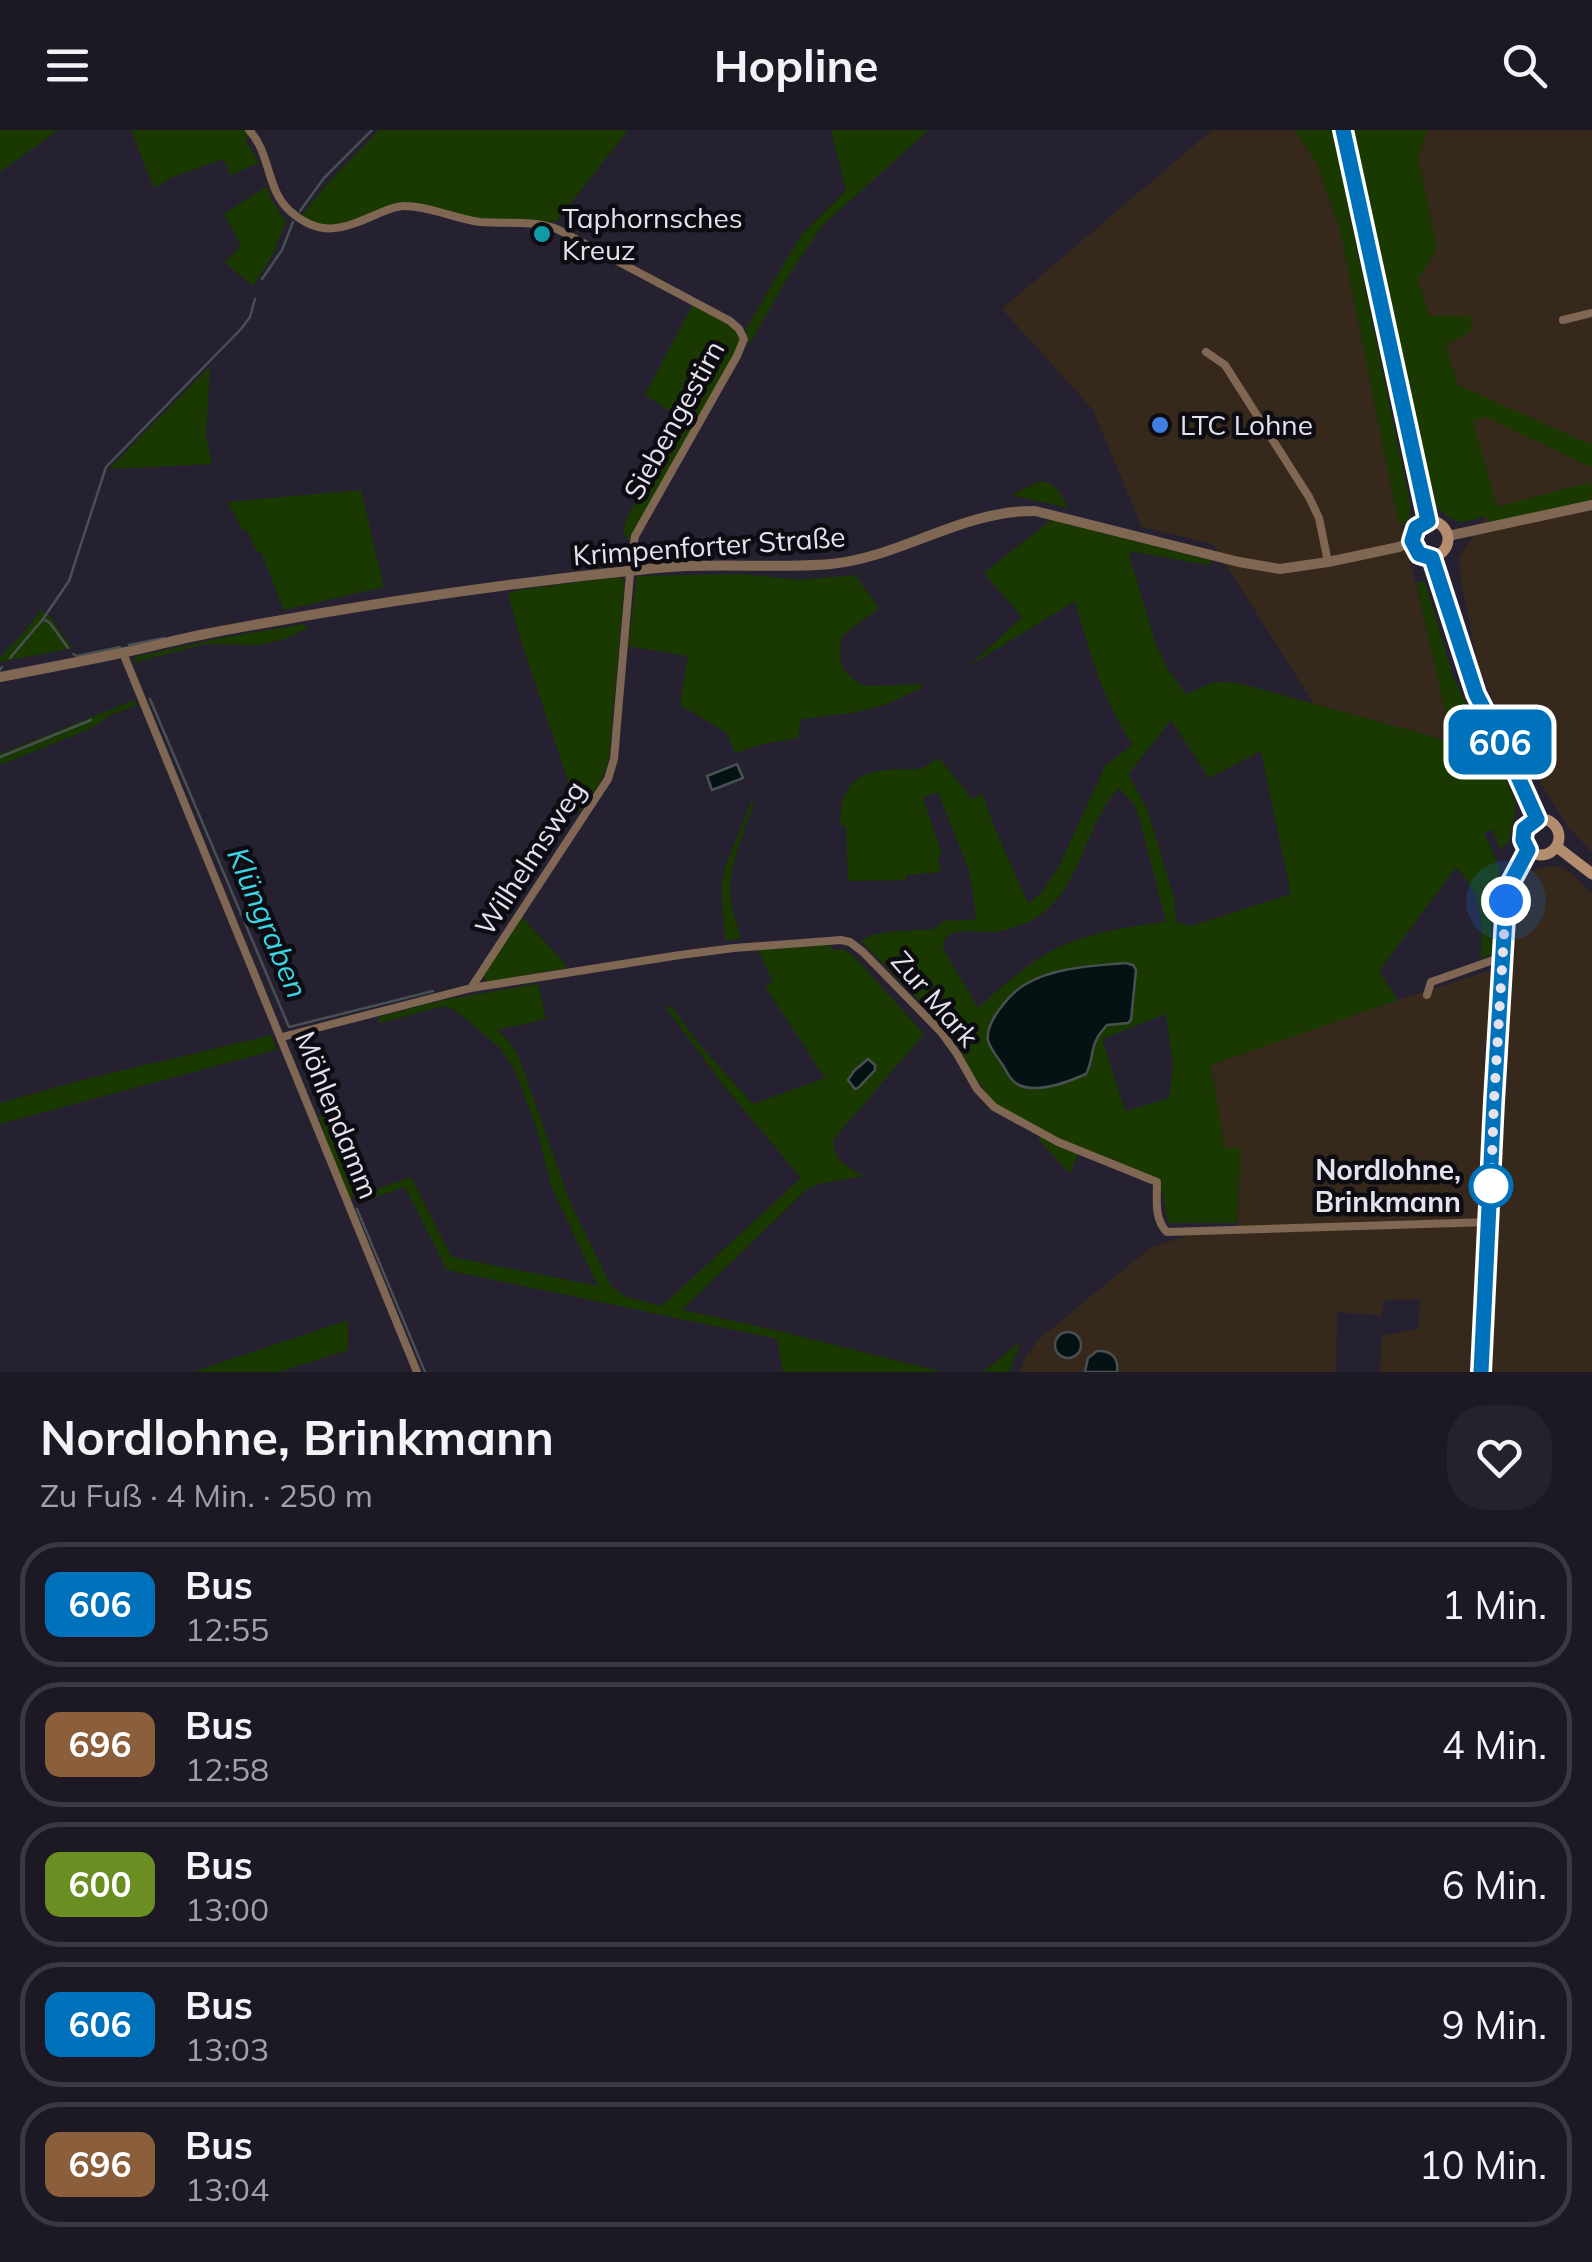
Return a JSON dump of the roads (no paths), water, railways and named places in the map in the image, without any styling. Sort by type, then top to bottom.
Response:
[{"type":"main road","points":[[1343,130],[1428,521]]},
{"type":"main road","points":[[1428,521],[1440,524],[1448,536],[1445,550],[1432,558],[1419,554],[1412,541],[1416,528],[1428,521]]},
{"type":"main road","points":[[1432,558],[1476,694],[1537,819]]},
{"type":"main road","points":[[1537,819],[1548,820],[1556,826],[1560,837],[1557,847],[1543,855],[1528,850],[1523,840],[1524,829],[1537,819]]},
{"type":"main road","points":[[1557,847],[1592,874]]},
{"type":"main road","points":[[1481,1372],[1506,901],[1528,850]]},
{"type":"street","name":"Siebengestirn","points":[[249,130],[263,152],[282,203],[307,224],[335,230],[398,206],[414,206],[477,222],[541,224],[739,328],[744,339],[741,349],[636,536],[631,570]]},
{"type":"street","points":[[1563,320],[1592,313]]},
{"type":"street","points":[[1206,352],[1225,365],[1310,497],[1319,518],[1328,562]]},
{"type":"street","points":[[1448,536],[1592,506]]},
{"type":"street","name":"Krimpenforter Straße","points":[[0,678],[198,635],[399,600],[663,567],[847,562],[886,552],[968,520],[1012,510],[1034,511],[1265,567],[1294,568],[1328,562],[1412,541]]},
{"type":"street","name":"Wilhelmsweg","points":[[471,988],[608,779],[614,759],[631,570]]},
{"type":"street","name":"Möhlendamm","points":[[123,653],[417,1372]]},
{"type":"street","name":"Zur Mark","points":[[282,1037],[471,988],[734,948],[840,940],[850,942],[941,1032],[994,1107],[1058,1142],[1157,1182],[1160,1222],[1167,1232],[1490,1222]]},
{"type":"street","points":[[1427,995],[1431,982],[1502,957]]},
{"type":"waterway","points":[[300,211],[324,178],[372,130]]},
{"type":"waterway","points":[[262,279],[282,250],[293,222]]},
{"type":"waterway","points":[[10,658],[69,581],[106,467],[241,329],[250,317],[255,299]]},
{"type":"waterway","points":[[43,619],[68,648]]},
{"type":"waterway","points":[[129,645],[164,638]]},
{"type":"waterway","points":[[73,654],[120,647]]},
{"type":"waterway","name":"Klüngraben","points":[[150,699],[289,1027],[433,991]]},
{"type":"waterway","points":[[0,757],[91,720]]},
{"type":"waterway","points":[[357,1209],[425,1372]]},
{"type":"place","name":"Taphornsches Kreuz","points":[[542,234]]},
{"type":"place","name":"LTC Lohne","points":[[1160,425]]},
{"type":"place","name":"Nordlohne, Brinkmann","points":[[1491,1186]]}]
